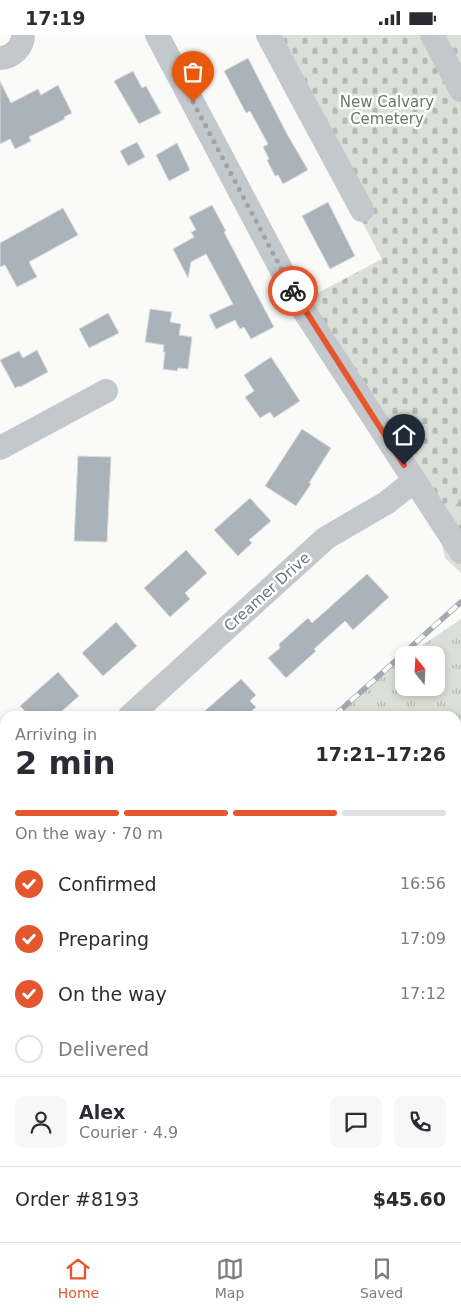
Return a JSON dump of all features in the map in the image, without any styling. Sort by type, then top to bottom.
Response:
[{"type":"street","points":[[0,58],[5,58],[16,51],[23,41],[23,35]]},
{"type":"street","points":[[158,35],[299,303],[461,552]]},
{"type":"street","points":[[268,35],[362,210]]},
{"type":"street","points":[[432,35],[461,90]]},
{"type":"street","points":[[0,448],[106,391]]},
{"type":"street","name":"Creamer Drive","points":[[136,711],[326,539],[386,503],[414,481]]},
{"type":"green space","name":"New Calvary Cemetery","points":[[262,35],[461,35],[461,490],[435,513],[299,303],[382,259]]},
{"type":"green space","points":[[461,490],[461,573],[445,558],[435,513]]},
{"type":"green space","points":[[461,619],[461,711],[340,711],[382,673],[395,664],[395,696],[445,696],[445,646],[421,646]]},
{"type":"building","points":[[248,58],[287,134],[308,170],[283,184],[278,175],[275,176],[267,160],[269,159],[263,147],[268,144],[250,111],[246,113],[224,71]]},
{"type":"building","points":[[133,71],[142,88],[146,86],[161,113],[139,124],[114,81]]},
{"type":"building","points":[[0,81],[11,103],[38,89],[41,95],[58,85],[72,113],[64,117],[65,119],[29,137],[31,141],[15,149],[10,139],[0,144]]},
{"type":"building","points":[[137,142],[145,157],[128,166],[120,151]]},
{"type":"building","points":[[177,143],[190,170],[169,181],[156,155]]},
{"type":"building","points":[[328,202],[355,256],[330,269],[302,216]]},
{"type":"building","points":[[212,205],[226,231],[224,232],[274,327],[251,339],[244,327],[240,329],[235,320],[216,329],[209,315],[233,304],[206,254],[191,262],[188,278],[173,249],[194,237],[191,232],[196,230],[189,217]]},
{"type":"building","points":[[63,208],[78,235],[29,262],[37,277],[17,287],[5,265],[0,267],[0,243]]},
{"type":"building","points":[[150,309],[172,312],[170,322],[181,324],[179,335],[192,337],[188,369],[178,368],[177,371],[163,369],[164,345],[145,342]]},
{"type":"building","points":[[108,313],[119,333],[89,348],[79,329]]},
{"type":"building","points":[[37,350],[48,372],[15,388],[0,360],[19,351],[23,358]]},
{"type":"building","points":[[271,357],[300,401],[274,418],[270,412],[260,418],[245,397],[254,391],[244,375]]},
{"type":"building","points":[[302,429],[331,448],[296,506],[265,486]]},
{"type":"building","points":[[78,456],[111,457],[107,542],[74,541]]},
{"type":"building","points":[[250,498],[271,521],[249,540],[252,543],[238,556],[214,530]]},
{"type":"building","points":[[186,550],[207,573],[185,593],[190,599],[170,617],[144,588]]},
{"type":"building","points":[[367,574],[389,597],[353,630],[345,621],[286,678],[268,658],[280,648],[279,644],[308,618],[312,623]]},
{"type":"building","points":[[116,622],[137,646],[103,676],[82,653]]},
{"type":"building","points":[[58,672],[79,696],[62,711],[25,711],[20,706]]},
{"type":"building","points":[[241,679],[256,695],[250,701],[256,707],[252,711],[205,711]]},
{"type":"railway","points":[[340,711],[461,602]]},
{"type":"way so far","points":[[193,102],[293,291]]},
{"type":"route","points":[[293,291],[404,465]]}]
